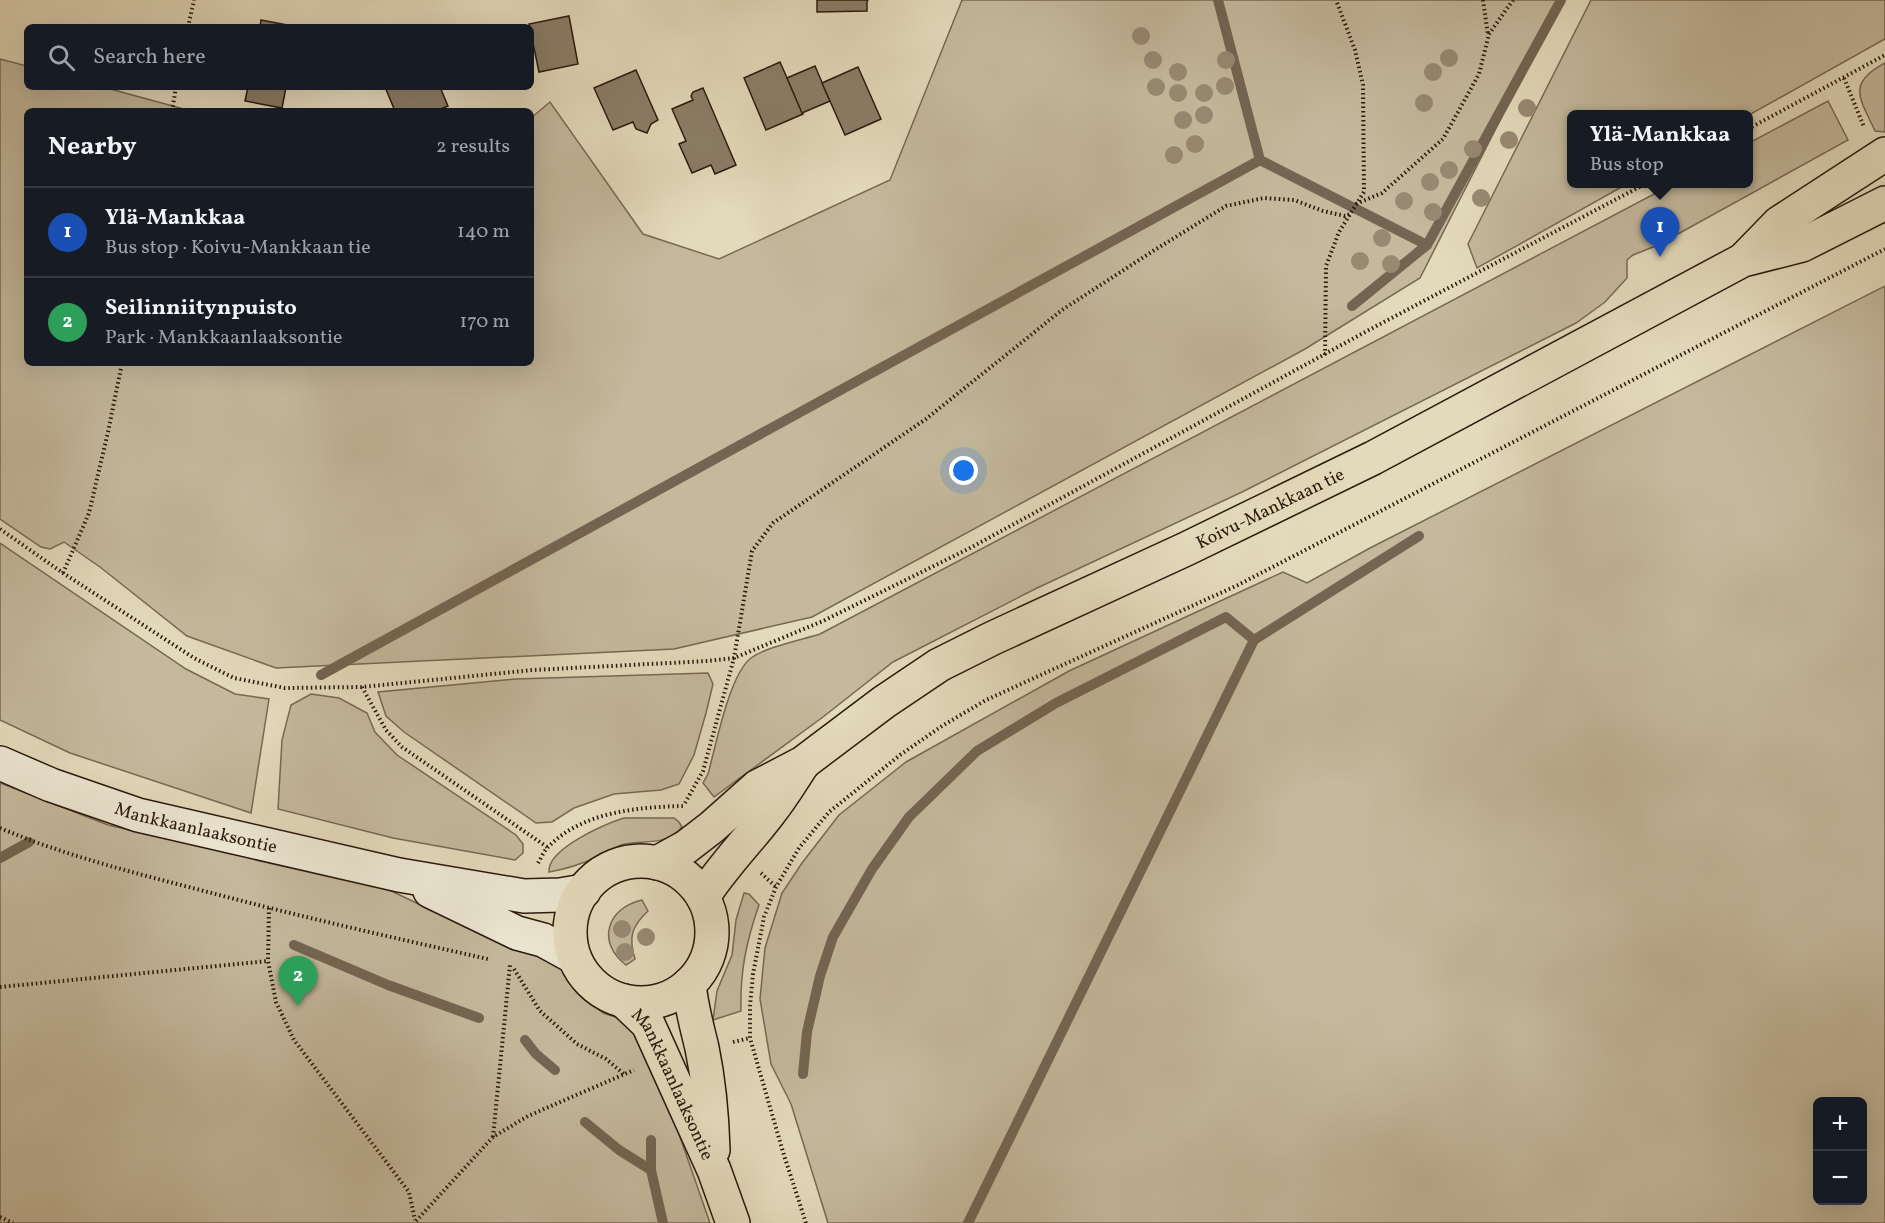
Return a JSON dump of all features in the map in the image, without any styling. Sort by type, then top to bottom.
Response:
[{"type":"main road","name":"Koivu-Mankkaan tie","points":[[1743,260],[1779,223],[1883,155]]},
{"type":"main road","name":"Koivu-Mankkaan tie","points":[[657,863],[686,847],[757,787],[803,763],[884,702],[939,665],[1373,458],[1743,260],[1802,244],[1885,203]]},
{"type":"main road","name":"Mankkaanlaaksontie","points":[[0,763],[51,785],[138,815],[399,875],[524,896],[560,895],[584,891]]},
{"type":"main road","name":"Koivu-Mankkaan tie","points":[[703,897],[716,876],[772,810],[803,763]]},
{"type":"main road","points":[[630,862],[657,863],[679,872],[703,897],[711,924],[711,941],[700,972],[678,993],[666,999],[638,1003],[624,1001],[605,993],[589,981],[580,970],[574,957],[570,937],[572,916],[576,903],[584,891],[603,872],[630,862]]},
{"type":"main road","name":"Mankkaanlaaksontie","points":[[399,875],[517,933],[543,940],[574,957]]},
{"type":"main road","name":"Mankkaanlaaksontie","points":[[689,984],[692,1011],[702,1048],[711,1106],[714,1170]]},
{"type":"main road","name":"Mankkaanlaaksontie","points":[[624,1001],[648,1024],[714,1170],[734,1223]]},
{"type":"path","points":[[189,24],[194,0]]},
{"type":"path","points":[[1325,355],[1326,266],[1339,232],[1364,192],[1362,85],[1354,50],[1336,0]]},
{"type":"path","points":[[1356,204],[1382,193],[1443,139],[1479,74],[1488,36],[1483,0]]},
{"type":"path","points":[[1488,36],[1513,0]]},
{"type":"path","points":[[1753,127],[1885,55]]},
{"type":"path","points":[[1844,78],[1862,122],[1883,155]]},
{"type":"path","points":[[173,108],[176,90]]},
{"type":"path","points":[[0,529],[194,658],[234,678],[285,688],[362,687],[533,670],[735,658],[823,621],[972,547],[1367,331],[1636,188]]},
{"type":"path","points":[[683,806],[703,771],[735,658],[752,550],[773,523],[926,419],[1062,310],[1226,206],[1264,198],[1294,200],[1323,211],[1345,216],[1350,214]]},
{"type":"path","points":[[806,1223],[750,1038],[750,1006],[753,974],[764,917],[772,897],[799,848],[829,812],[900,754],[986,700],[1238,585],[1885,249]]},
{"type":"path","points":[[63,573],[89,513],[121,366]]},
{"type":"path","points":[[362,687],[386,730],[402,747],[547,848]]},
{"type":"path","points":[[0,828],[38,844],[121,870],[269,908],[490,959]]},
{"type":"path","points":[[269,908],[268,961],[276,1002],[294,1040],[409,1192],[416,1222]]},
{"type":"path","points":[[0,987],[268,961]]},
{"type":"path","points":[[416,1222],[493,1137],[528,1116],[624,1074],[606,1059],[577,1044],[540,1011],[510,964],[500,962]]},
{"type":"path","points":[[493,1137],[510,964]]},
{"type":"path","points":[[0,1217],[13,1223]]},
{"type":"shaded area","points":[[962,0],[1561,0],[1420,278],[1305,349],[812,617],[674,649],[276,668],[187,636],[100,567],[64,542],[50,549],[41,547],[0,519],[0,59],[24,65],[24,90],[114,90],[180,108],[24,108],[24,366],[534,366],[534,115],[550,102],[643,234],[719,259],[890,180]]},
{"type":"shaded area","points":[[1591,0],[1885,0],[1885,39],[1753,113],[1753,110],[1567,110],[1567,188],[1620,188],[1477,268],[1468,244]]},
{"type":"shaded area","points":[[1885,63],[1885,132],[1875,131],[1861,101],[1860,92],[1865,78]]},
{"type":"shaded area","points":[[1828,101],[1848,140],[1658,245],[1633,255],[1627,260],[1627,278],[1605,302],[1576,323],[1242,492],[1035,589],[893,662],[714,797],[703,783],[708,774],[724,712],[736,679],[743,667],[757,654],[820,634],[1665,188],[1753,188],[1753,141]]},
{"type":"shaded area","points":[[1885,286],[1885,1223],[828,1223],[791,1104],[771,1064],[760,999],[765,948],[782,893],[802,863],[839,815],[906,762],[1069,671],[1283,572],[1307,583],[1370,548]]},
{"type":"shaded area","points":[[0,543],[186,669],[235,694],[269,699],[251,813],[70,753],[0,720]]},
{"type":"shaded area","points":[[708,673],[713,684],[706,713],[694,755],[679,784],[661,790],[614,794],[574,808],[552,822],[536,823],[404,732],[386,716],[378,692],[515,679]]},
{"type":"shaded area","points":[[311,694],[339,698],[367,713],[375,732],[397,755],[516,835],[523,844],[523,853],[515,860],[393,838],[278,809],[282,740],[291,705]]},
{"type":"shaded area","points":[[0,783],[108,825],[387,889],[482,934],[558,962],[589,1000],[603,1013],[634,1023],[664,1091],[710,1223],[0,1223]]},
{"type":"shaded area","points":[[624,818],[674,818],[682,827],[663,840],[622,845],[580,864],[549,872],[551,863],[567,846],[591,832]]},
{"type":"shaded area","points":[[744,893],[749,894],[759,905],[745,957],[741,1011],[713,1020],[717,991],[732,955],[736,920]]},
{"type":"shaded area","points":[[642,900],[648,911],[633,932],[632,944],[635,959],[626,965],[611,946],[610,927],[621,910]]},
{"type":"building","points":[[817,0],[868,0],[867,11],[817,12]]},
{"type":"building","points":[[569,16],[578,64],[539,72],[534,48],[534,24],[529,24]]},
{"type":"building","points":[[261,20],[282,24],[260,24]]},
{"type":"building","points":[[780,62],[803,114],[766,130],[744,78]]},
{"type":"building","points":[[815,66],[830,101],[802,113],[787,78]]},
{"type":"building","points":[[858,67],[881,119],[845,135],[822,83]]},
{"type":"building","points":[[636,70],[658,120],[651,124],[647,133],[636,129],[633,122],[613,130],[594,88]]},
{"type":"building","points":[[703,88],[736,165],[715,174],[711,165],[692,173],[679,144],[686,141],[672,109],[693,100],[691,96],[693,92]]},
{"type":"building","points":[[247,90],[285,90],[282,108],[245,101]]},
{"type":"building","points":[[386,90],[441,90],[448,106],[443,108],[394,108]]},
{"type":"waterway","points":[[1218,0],[1260,160],[1427,245]]},
{"type":"waterway","points":[[1352,306],[1427,245],[1561,0]]},
{"type":"waterway","points":[[321,675],[1260,160]]},
{"type":"waterway","points":[[968,1223],[1254,640],[1419,536]]},
{"type":"waterway","points":[[803,1074],[807,1032],[820,976],[833,937],[872,869],[909,817],[977,751],[1056,703],[1226,617],[1254,640]]},
{"type":"waterway","points":[[0,858],[29,842]]},
{"type":"waterway","points":[[294,945],[388,985],[479,1018]]},
{"type":"waterway","points":[[525,1040],[536,1054],[555,1070]]},
{"type":"waterway","points":[[585,1122],[619,1150],[651,1170]]},
{"type":"waterway","points":[[651,1140],[651,1170],[663,1223]]},
{"type":"place","name":"Ylä-Mankkaa","points":[[1660,257]]},
{"type":"place","name":"Seilinniitynpuisto","points":[[298,1006]]}]
